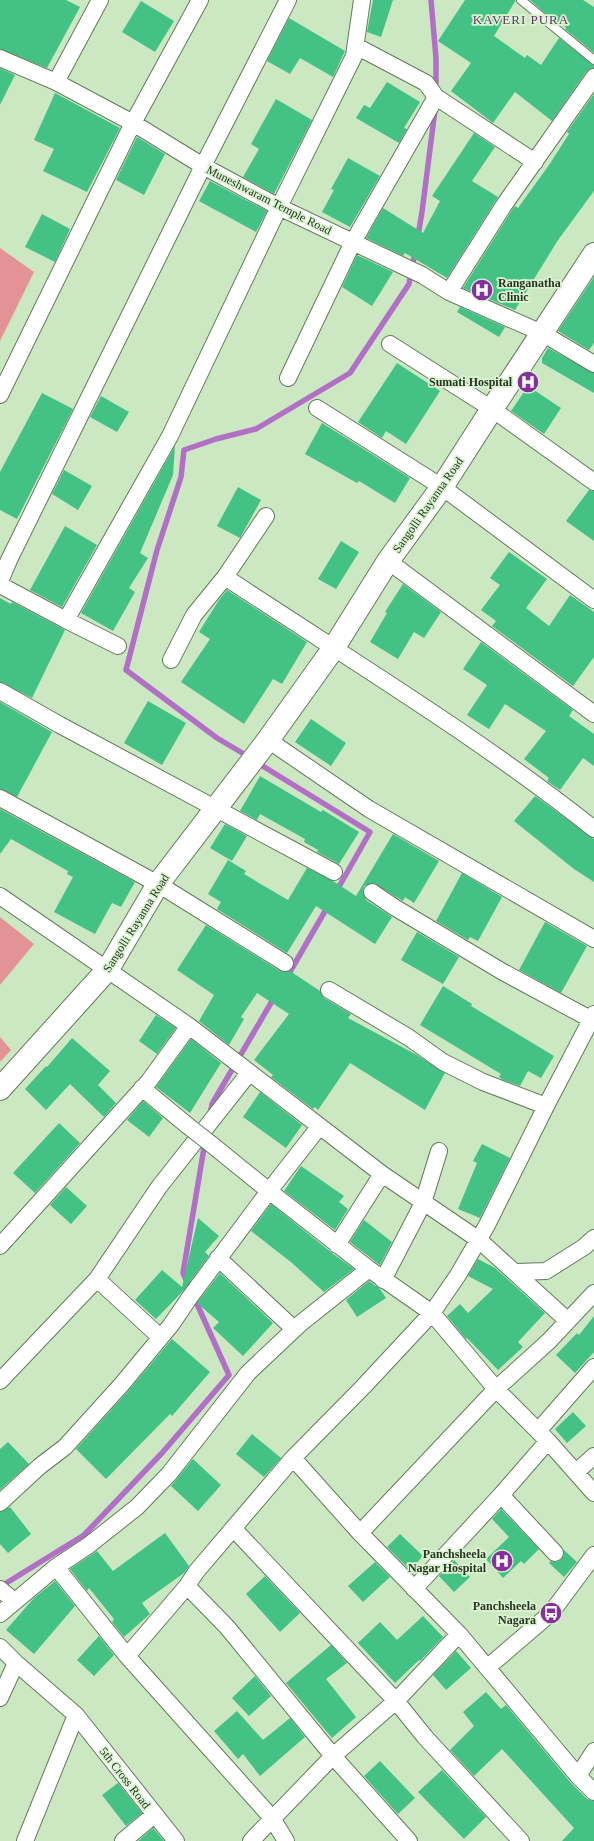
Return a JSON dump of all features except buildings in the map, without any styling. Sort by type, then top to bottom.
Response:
[{"type":"street","points":[[56,82],[100,0]]},
{"type":"street","points":[[0,394],[133,124],[200,0]]},
{"type":"street","points":[[0,581],[203,166],[288,0]]},
{"type":"street","points":[[66,620],[170,436],[279,206],[354,56],[362,0]]},
{"type":"street","points":[[356,46],[426,84],[436,97],[535,162]]},
{"type":"street","name":"Muneshwaram Temple Road","points":[[0,58],[56,82],[133,124],[203,166],[279,206],[400,266],[422,275],[449,292],[542,333],[594,364]]},
{"type":"street","points":[[449,292],[504,205],[594,77]]},
{"type":"street","points":[[288,378],[353,242],[436,97]]},
{"type":"street","name":"Sangolli Rayanna Road","points":[[0,1089],[108,969],[158,884],[258,753],[334,648],[388,561],[442,487],[594,254]]},
{"type":"street","points":[[390,344],[492,409],[594,482]]},
{"type":"street","points":[[317,408],[442,487],[594,600]]},
{"type":"street","points":[[171,660],[194,615],[224,577],[266,516]]},
{"type":"street","points":[[388,561],[594,714]]},
{"type":"street","points":[[224,577],[435,714],[565,806],[594,829]]},
{"type":"street","points":[[0,585],[118,646]]},
{"type":"street","points":[[0,691],[60,725],[334,872]]},
{"type":"street","points":[[258,753],[382,817],[594,939]]},
{"type":"street","points":[[0,798],[158,884],[285,963]]},
{"type":"street","points":[[127,1656],[293,1458],[364,1386],[432,1313],[458,1275],[479,1240],[546,1106],[593,1018],[503,972],[394,907],[372,892]]},
{"type":"street","points":[[0,896],[189,1026],[318,1127],[423,1203],[479,1240],[517,1272],[568,1321]]},
{"type":"street","points":[[329,990],[408,1037],[443,1062],[483,1082],[546,1106]]},
{"type":"street","points":[[0,1246],[142,1088],[189,1026]]},
{"type":"street","points":[[0,1381],[97,1279],[159,1187],[249,1072]]},
{"type":"street","points":[[142,1088],[337,1245],[432,1313],[496,1389],[543,1436],[594,1493]]},
{"type":"street","points":[[0,1502],[65,1446],[93,1417],[160,1337],[318,1127]]},
{"type":"street","points":[[384,1280],[423,1203],[440,1151]]},
{"type":"street","points":[[337,1245],[382,1174]]},
{"type":"street","points":[[517,1272],[546,1271],[584,1247],[594,1238]]},
{"type":"street","points":[[218,1258],[294,1329]]},
{"type":"street","points":[[0,1614],[6,1594],[56,1567],[89,1545],[137,1507],[169,1474],[248,1373],[294,1329],[369,1269]]},
{"type":"street","points":[[97,1279],[160,1337]]},
{"type":"street","points":[[360,1533],[496,1389],[549,1341],[594,1292]]},
{"type":"street","points":[[414,1589],[501,1496],[594,1367]]},
{"type":"street","points":[[576,1472],[594,1456]]},
{"type":"street","points":[[293,1458],[360,1533],[459,1634],[578,1776],[594,1792]]},
{"type":"street","points":[[501,1496],[555,1553]]},
{"type":"street","points":[[233,1528],[396,1701],[426,1737],[521,1841]]},
{"type":"street","points":[[488,1667],[550,1613],[594,1555]]},
{"type":"street","points":[[56,1567],[127,1656],[272,1818],[286,1841]]},
{"type":"street","points":[[187,1586],[227,1627],[333,1756],[409,1841]]},
{"type":"street","points":[[251,1841],[333,1756],[396,1701],[459,1634]]},
{"type":"street","name":"5th Cross Road","points":[[0,1647],[16,1663],[76,1715],[176,1841]]},
{"type":"street","points":[[0,1698],[16,1663]]},
{"type":"street","points":[[25,1841],[76,1715]]},
{"type":"street","points":[[578,1776],[594,1751]]},
{"type":"street","points":[[123,1841],[154,1815]]},
{"type":"lane","points":[[521,0],[594,60]]},
{"type":"shaded area","points":[[0,248],[34,272],[0,341]]},
{"type":"shaded area","points":[[0,917],[34,944],[0,985]]},
{"type":"shaded area","points":[[0,1037],[11,1050],[0,1062]]},
{"type":"waterway","points":[[431,0],[436,58],[436,89]]},
{"type":"waterway","points":[[418,236],[435,110]]},
{"type":"waterway","points":[[249,757],[217,738],[126,670],[157,550],[181,477],[184,450],[216,439],[256,429],[350,373],[409,284],[415,252]]},
{"type":"waterway","points":[[256,762],[370,832],[336,892]]},
{"type":"waterway","points":[[287,977],[328,906]]},
{"type":"waterway","points":[[210,1114],[212,1104],[275,996]]},
{"type":"waterway","points":[[0,1587],[84,1535],[162,1453],[229,1375],[183,1273],[205,1142]]},
{"type":"place","name":"Ranganatha Clinic","points":[[482,290]]},
{"type":"place","name":"Sumati Hospital","points":[[528,382]]},
{"type":"place","name":"Panchsheela Nagar Hospital","points":[[502,1561]]},
{"type":"place","name":"Panchsheela Nagara","points":[[551,1613]]},
{"type":"district","name":"KAVERI PURA","points":[[521,19]]}]
